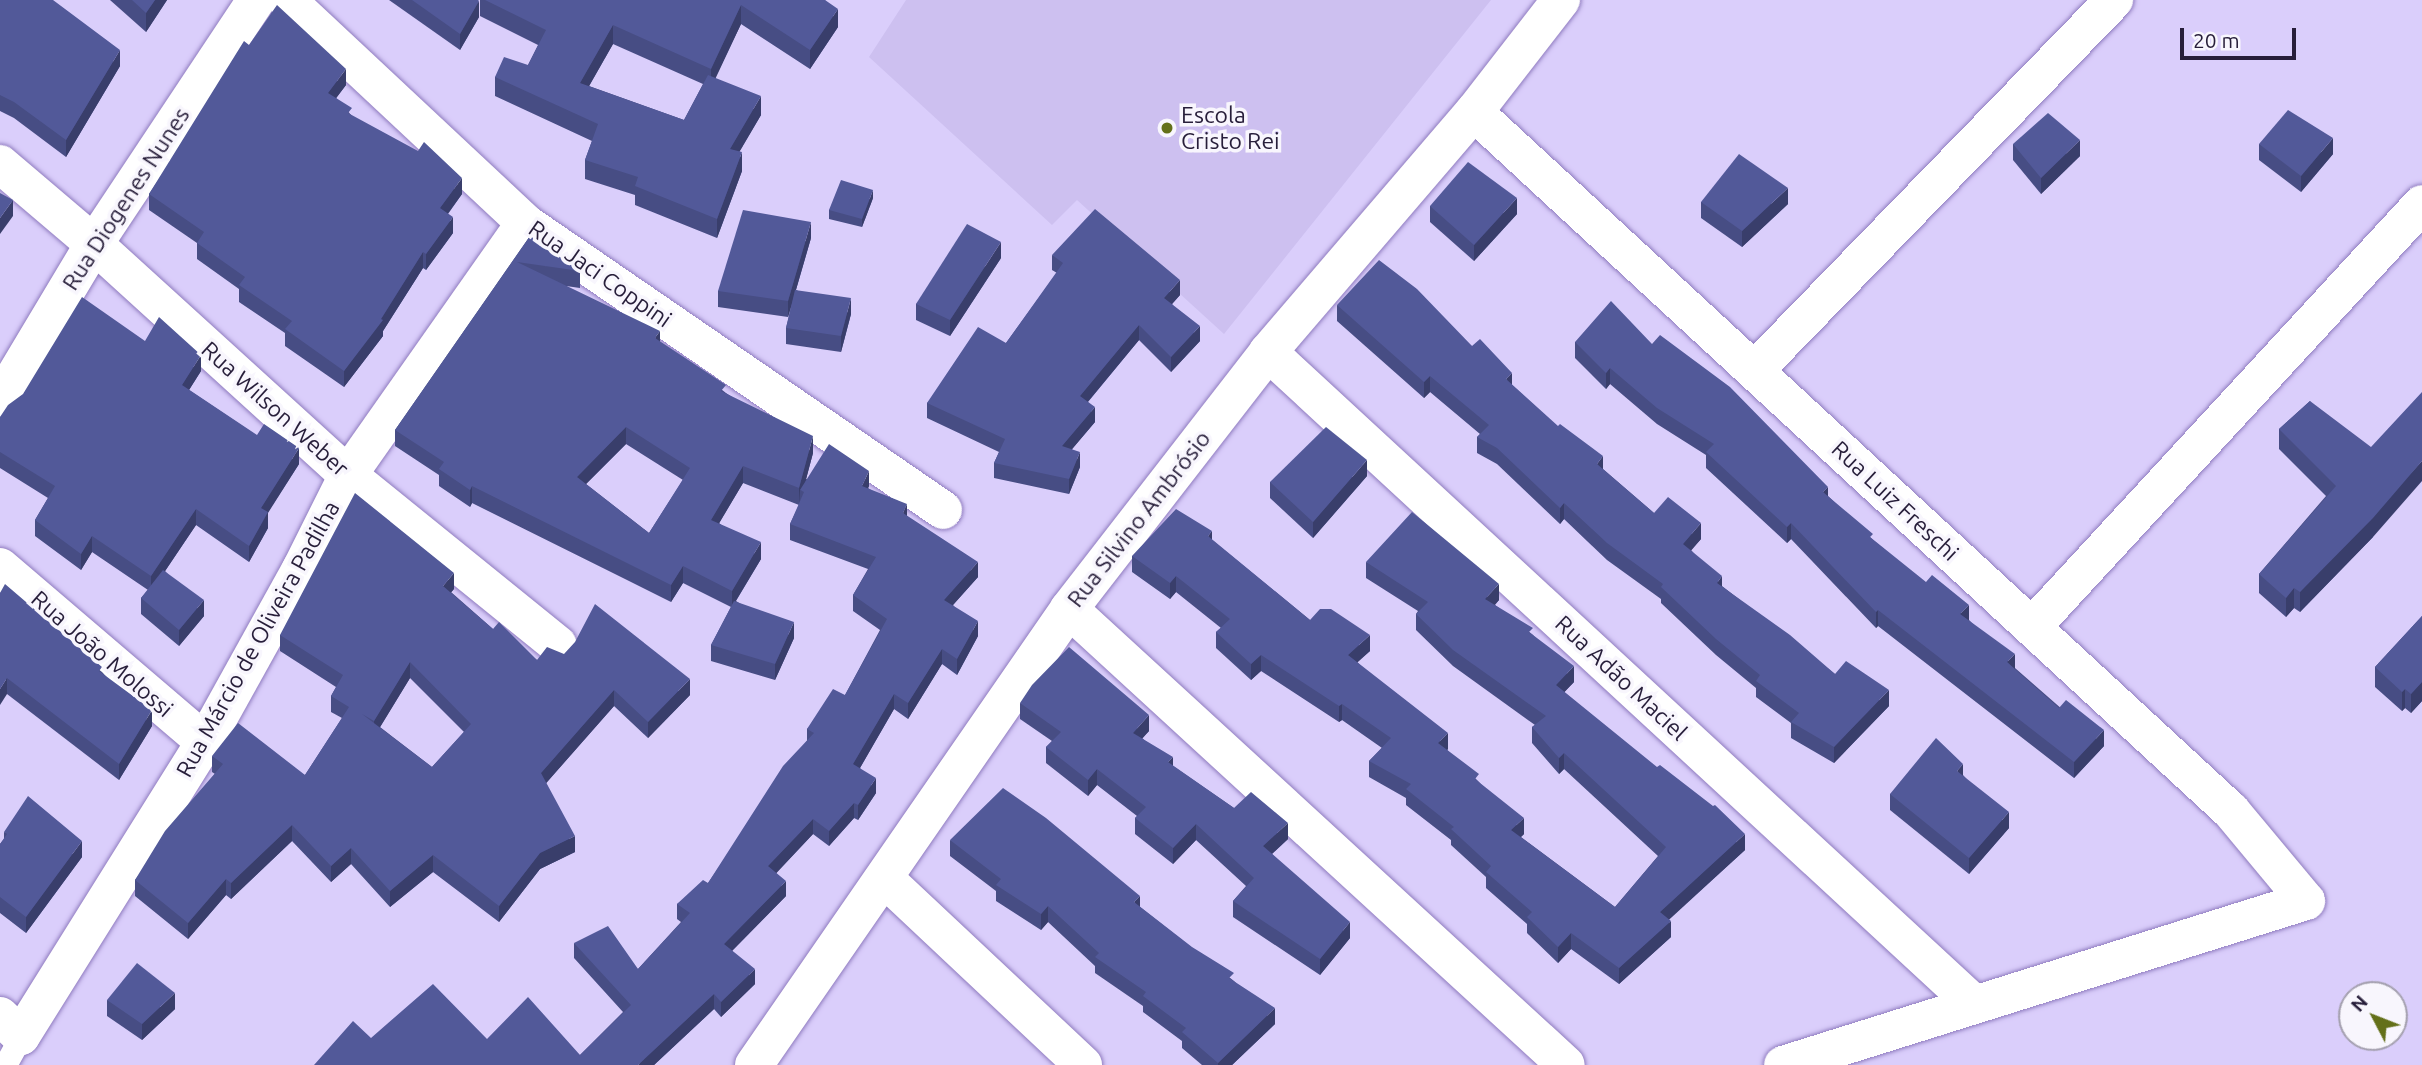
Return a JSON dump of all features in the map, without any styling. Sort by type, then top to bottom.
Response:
[{"type":"street","name":"Rua Diogenes Nunes","points":[[0,401],[94,244],[256,0]]},
{"type":"street","name":"Rua Jaci Coppini","points":[[287,0],[526,223],[943,510]]},
{"type":"street","name":"Rua Silvino Ambrósio","points":[[754,1065],[1069,609],[1268,352],[1474,113],[1561,0]]},
{"type":"street","points":[[1754,371],[2114,0]]},
{"type":"street","name":"Rua Luiz Freschi","points":[[1474,113],[2231,811],[2306,901],[1974,1004]]},
{"type":"street","name":"Rua Wilson Weber","points":[[0,164],[94,244],[348,475],[558,645]]},
{"type":"street","points":[[2032,628],[2422,204]]},
{"type":"street","name":"Rua Márcio de Oliveira Padilha","points":[[9,1039],[205,742],[301,569],[348,475],[526,223]]},
{"type":"street","name":"Rua Adão Maciel","points":[[1268,352],[1974,1004]]},
{"type":"street","name":"Rua João Molossi","points":[[0,567],[205,742]]},
{"type":"street","points":[[1069,609],[1566,1065]]},
{"type":"street","points":[[884,878],[1083,1065]]},
{"type":"street","points":[[1783,1065],[1974,1004]]},
{"type":"shaded area","name":"Escola Cristo Rei","points":[[906,0],[1491,0],[1224,334],[1077,200],[1052,225],[869,57]]},
{"type":"building","points":[[0,0],[53,0],[120,50],[66,140],[14,102],[0,95]]},
{"type":"building","points":[[132,0],[155,0],[146,13]]},
{"type":"building","points":[[412,0],[478,0],[479,1],[460,34]]},
{"type":"building","points":[[485,0],[825,0],[838,9],[810,50],[741,5],[711,69],[613,25],[580,83],[684,120],[708,75],[761,96],[730,149],[742,152],[717,219],[635,186],[638,177],[585,160],[598,124],[495,77],[504,57],[528,65],[546,30]]},
{"type":"building","points":[[277,5],[346,69],[328,93],[352,108],[348,113],[418,151],[424,142],[462,178],[440,208],[453,217],[426,254],[423,252],[381,319],[383,320],[344,371],[285,329],[292,321],[239,285],[245,277],[197,243],[204,232],[149,194],[244,41],[249,45]]},
{"type":"building","points":[[2288,110],[2333,138],[2301,176],[2259,144]]},
{"type":"building","points":[[2048,113],[2080,140],[2041,178],[2013,144]]},
{"type":"building","points":[[1739,154],[1788,188],[1742,231],[1701,202]]},
{"type":"building","points":[[1468,162],[1517,198],[1474,245],[1430,206]]},
{"type":"building","points":[[841,180],[873,190],[862,219],[829,210]]},
{"type":"building","points":[[0,193],[13,200],[0,218]]},
{"type":"building","points":[[1095,209],[1180,280],[1164,298],[1200,326],[1171,357],[1139,325],[1080,396],[1095,407],[1062,446],[1080,452],[1069,479],[994,463],[1005,439],[927,403],[978,327],[1006,343],[1063,263],[1052,255]]},
{"type":"building","points":[[743,210],[811,222],[788,301],[718,291]]},
{"type":"building","points":[[967,224],[1001,242],[950,320],[916,304]]},
{"type":"building","points":[[530,236],[580,271],[517,262],[660,331],[655,338],[726,385],[721,391],[813,436],[799,488],[743,466],[711,520],[761,542],[732,591],[683,566],[671,585],[472,486],[470,490],[439,469],[444,462],[395,430]],"holes":[[[626,427],[690,468],[649,533],[577,477]]]},
{"type":"building","points":[[1379,260],[1417,289],[1472,346],[1480,339],[1512,373],[1506,379],[1558,426],[1560,424],[1603,456],[1597,464],[1654,513],[1668,497],[1701,523],[1683,544],[1722,576],[1717,583],[1790,635],[1835,674],[1846,661],[1889,690],[1834,747],[1791,722],[1799,713],[1756,681],[1760,675],[1716,639],[1661,587],[1663,584],[1607,543],[1564,503],[1560,508],[1497,448],[1477,437],[1489,425],[1430,376],[1424,382],[1337,305]]},
{"type":"building","points":[[795,290],[851,298],[841,336],[786,328]]},
{"type":"building","points":[[82,297],[145,341],[159,317],[201,355],[182,385],[257,435],[264,424],[299,448],[261,508],[268,512],[249,546],[196,509],[151,576],[92,536],[81,554],[35,520],[55,486],[0,452],[0,417],[8,405],[23,394]]},
{"type":"building","points":[[1611,301],[1652,344],[1660,335],[1730,387],[1828,487],[1823,492],[1873,534],[1870,537],[1926,582],[1932,575],[1969,605],[1960,614],[2015,654],[2007,662],[2059,708],[2066,700],[2104,730],[2074,762],[1878,610],[1876,612],[1791,523],[1787,527],[1706,452],[1714,444],[1657,408],[1610,368],[1606,373],[1575,342]]},
{"type":"building","points":[[2422,392],[2422,461],[2373,518],[2300,592],[2294,588],[2286,598],[2259,574],[2336,486],[2279,429],[2310,401],[2371,447]]},
{"type":"building","points":[[1326,427],[1367,460],[1313,522],[1270,482]]},
{"type":"building","points":[[829,444],[869,471],[862,486],[907,504],[903,513],[978,562],[944,600],[978,621],[957,659],[942,649],[908,703],[894,694],[853,764],[876,778],[858,805],[854,803],[829,831],[813,819],[768,866],[786,881],[724,944],[755,969],[721,1002],[714,994],[638,1065],[314,1065],[353,1021],[371,1038],[433,984],[487,1039],[528,997],[580,1055],[631,1005],[574,943],[608,926],[638,969],[690,913],[677,904],[703,880],[708,883],[783,766],[814,733],[807,729],[833,689],[845,695],[887,619],[853,595],[876,557],[790,524],[804,492],[800,490]]},
{"type":"building","points":[[355,493],[454,573],[443,586],[493,629],[499,622],[537,660],[547,647],[564,654],[575,642],[595,604],[690,679],[648,722],[614,690],[541,773],[575,836],[540,853],[499,906],[433,855],[390,891],[351,848],[331,866],[292,825],[231,883],[226,879],[188,923],[135,880],[165,831],[223,764],[212,756],[238,723],[305,775],[349,707],[331,696],[343,675],[280,635]],"holes":[[[410,662],[471,724],[432,767],[362,714],[374,721]]]},
{"type":"building","points":[[1176,509],[1212,531],[1208,536],[1310,620],[1320,609],[1331,609],[1370,635],[1348,655],[1448,733],[1438,743],[1479,774],[1475,779],[1524,818],[1511,830],[1615,907],[1666,847],[1564,753],[1559,758],[1532,727],[1546,716],[1453,650],[1416,614],[1428,602],[1366,562],[1412,512],[1499,584],[1485,599],[1533,628],[1529,632],[1574,666],[1556,685],[1657,767],[1660,765],[1715,805],[1745,834],[1660,912],[1671,921],[1619,968],[1571,933],[1558,947],[1527,917],[1532,912],[1486,872],[1491,866],[1451,829],[1454,827],[1406,789],[1411,784],[1369,761],[1391,738],[1342,704],[1339,706],[1261,655],[1251,664],[1216,632],[1230,619],[1176,576],[1170,583],[1132,556]]},
{"type":"building","points":[[163,570],[204,600],[179,630],[141,598]]},
{"type":"building","points":[[5,584],[102,667],[99,671],[152,710],[119,764],[7,678],[0,689],[0,593]]},
{"type":"building","points":[[734,601],[794,622],[775,664],[711,645]]},
{"type":"building","points":[[2422,616],[2422,682],[2411,694],[2405,689],[2402,692],[2375,667]]},
{"type":"building","points":[[1069,647],[1149,715],[1133,733],[1173,757],[1168,762],[1234,808],[1251,792],[1288,823],[1263,846],[1350,922],[1320,959],[1233,901],[1254,878],[1196,824],[1173,848],[1135,818],[1146,807],[1097,769],[1088,780],[1046,747],[1061,732],[1020,703],[1032,685]]},
{"type":"building","points":[[1936,738],[1963,764],[1957,771],[2009,812],[1969,858],[1890,794]]},
{"type":"building","points":[[1003,788],[1046,818],[1140,896],[1134,902],[1192,947],[1234,973],[1229,978],[1275,1008],[1218,1063],[1182,1032],[1186,1028],[1143,996],[1146,992],[1095,957],[1099,953],[1048,906],[1041,914],[996,885],[1001,879],[950,840]]},
{"type":"building","points":[[28,796],[82,841],[26,917],[0,897],[0,844],[7,834],[4,832]]},
{"type":"building","points":[[137,963],[175,993],[142,1024],[107,1000]]},
{"type":"place","name":"Escola Cristo Rei","points":[[1167,128]]}]
